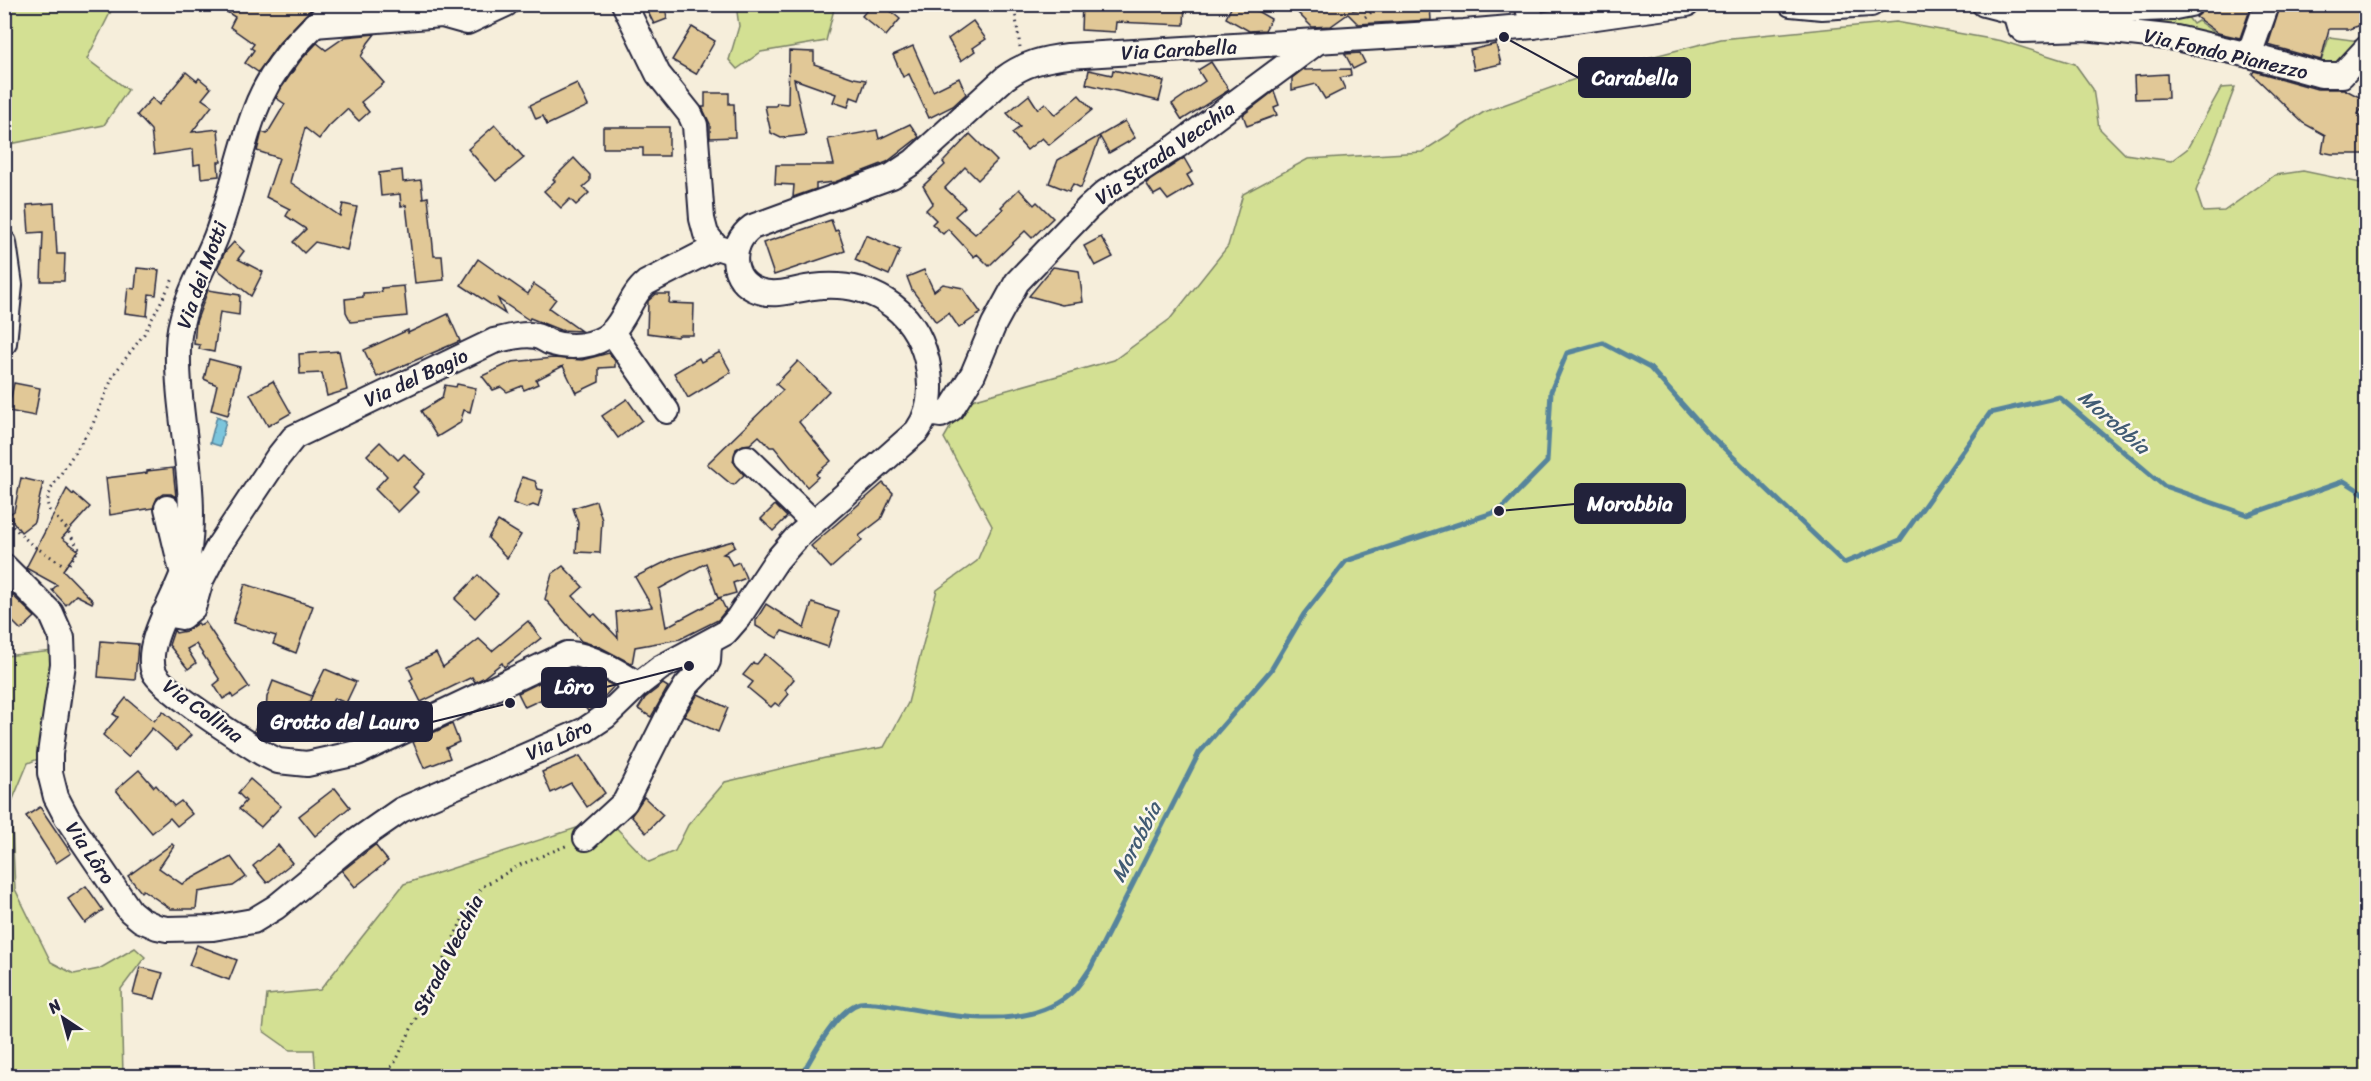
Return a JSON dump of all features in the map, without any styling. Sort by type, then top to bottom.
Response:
[{"type":"street","name":"Via dei Motti","points":[[164,614],[183,573],[190,539],[191,490],[177,346],[186,305],[212,246],[231,194],[255,110],[282,61],[314,25],[338,4]]},
{"type":"street","points":[[314,25],[442,15],[467,22],[506,4]]},
{"type":"street","name":"Via Lôro","points":[[4,566],[51,613],[60,629],[63,650],[62,680],[50,753],[50,773],[56,797],[67,818],[130,911],[148,924],[167,929],[228,927],[244,924],[264,915],[355,842],[401,810],[585,730],[606,716],[638,685],[660,668],[709,643],[732,626],[776,561],[813,522],[913,436],[927,413],[930,392],[926,356],[908,320],[890,302],[869,291],[844,286],[812,287],[781,293],[760,292],[741,278],[725,250],[706,234],[702,219],[695,125],[690,114],[658,74],[624,4]]},
{"type":"street","name":"Via Carabella","points":[[725,250],[752,227],[864,188],[901,171],[1005,78],[1039,60],[1068,56],[1317,42],[1530,15],[1687,4]]},
{"type":"street","points":[[1791,4],[1837,7],[1871,4]]},
{"type":"street","points":[[1984,4],[2015,12],[2159,9],[2190,4]]},
{"type":"street","points":[[2249,55],[2267,4]]},
{"type":"street","name":"Via Fondo Pianezzo","points":[[2015,12],[2019,26],[2023,30],[2069,28],[2176,38],[2321,75],[2342,75],[2367,49]]},
{"type":"street","name":"Via Strada Vecchia","points":[[927,413],[941,415],[951,409],[973,374],[994,324],[1017,282],[1088,208],[1106,192],[1177,146],[1317,42]]},
{"type":"street","points":[[4,243],[10,285],[4,343]]},
{"type":"street","points":[[667,411],[612,332],[638,290],[646,283],[725,250]]},
{"type":"street","name":"Via del Bagio","points":[[164,614],[182,618],[191,612],[201,580],[218,547],[294,437],[494,341],[517,336],[536,336],[564,346],[588,345],[612,332]]},
{"type":"street","points":[[747,458],[813,522]]},
{"type":"street","points":[[167,508],[183,573]]},
{"type":"street","name":"Via Collina","points":[[164,614],[153,655],[152,665],[156,676],[166,687],[262,753],[286,763],[307,764],[337,759],[376,746],[567,654],[578,654],[623,674],[638,685]]},
{"type":"street","points":[[586,838],[625,802],[679,696],[708,661],[709,643]]},
{"type":"path","points":[[1014,4],[1023,67]]},
{"type":"path","points":[[4,518],[32,544],[67,567],[80,549],[66,528],[49,510],[47,501],[51,489],[92,426],[114,374],[144,334],[177,273]]},
{"type":"path","name":"Strada Vecchia","points":[[383,1077],[396,1061],[463,918],[482,887],[520,866],[586,838]]},
{"type":"green space","points":[[5,4],[114,5],[87,59],[128,90],[104,125],[5,145]]},
{"type":"green space","points":[[736,4],[835,5],[826,41],[761,52],[737,69],[729,60],[739,26]]},
{"type":"green space","points":[[2187,16],[2193,24],[2198,21],[2218,35],[2215,37],[2103,23]]},
{"type":"green space","points":[[1896,22],[2002,41],[2075,64],[2093,89],[2099,128],[2125,154],[2171,161],[2187,149],[2221,88],[2235,87],[2196,191],[2203,212],[2224,211],[2275,175],[2303,171],[2366,184],[2366,1076],[316,1076],[314,1050],[290,1050],[263,1031],[267,995],[320,990],[404,884],[607,818],[649,862],[675,851],[688,825],[725,782],[825,758],[884,747],[908,703],[937,590],[977,561],[992,526],[944,438],[965,402],[1114,360],[1170,319],[1228,246],[1243,194],[1308,159],[1422,152],[1484,112],[1600,70],[1721,39]]},
{"type":"green space","points":[[2329,37],[2360,41],[2346,64],[2318,71]]},
{"type":"green space","points":[[64,650],[50,754],[28,763],[11,804],[15,889],[51,962],[74,974],[99,969],[135,948],[145,957],[121,989],[123,1076],[5,1076],[4,656]]},
{"type":"water","points":[[217,416],[226,421],[220,446],[210,443]]},
{"type":"building","points":[[214,4],[316,4],[279,43],[258,72],[245,63],[254,50],[251,48],[254,44],[230,27],[235,17]]},
{"type":"building","points":[[644,4],[665,4],[667,19],[654,24]]},
{"type":"building","points":[[872,4],[882,4],[900,19],[886,36],[862,16]]},
{"type":"building","points":[[1082,4],[1134,7],[1134,4],[1185,4],[1184,25],[1116,22],[1115,32],[1081,30]]},
{"type":"building","points":[[1233,4],[1245,4],[1271,19],[1265,30],[1249,31],[1226,18]]},
{"type":"building","points":[[1289,4],[1361,4],[1352,10],[1398,5],[1398,8],[1430,6],[1431,20],[1358,24],[1348,14],[1331,26],[1312,27]]},
{"type":"building","points":[[2204,4],[2252,4],[2240,38],[2218,33],[2196,17],[2200,14]]},
{"type":"building","points":[[2281,4],[2331,9],[2331,4],[2367,4],[2367,19],[2361,25],[2349,29],[2329,29],[2321,60],[2268,45]]},
{"type":"building","points":[[973,21],[986,39],[973,48],[975,51],[961,61],[948,39]]},
{"type":"building","points":[[692,27],[715,41],[696,74],[672,60]]},
{"type":"building","points":[[375,34],[361,57],[384,83],[361,102],[369,112],[359,121],[347,109],[319,139],[305,128],[290,182],[340,216],[343,204],[357,207],[347,250],[315,242],[304,253],[293,242],[306,229],[286,216],[290,209],[266,197],[279,158],[257,151],[262,132],[267,134],[285,104],[276,98],[282,87],[300,61],[317,43],[326,50],[345,37]]},
{"type":"building","points":[[1496,44],[1501,64],[1474,70],[1470,50]]},
{"type":"building","points":[[913,46],[933,91],[959,78],[966,94],[953,106],[929,118],[909,74],[903,77],[893,55]]},
{"type":"building","points":[[789,51],[814,52],[814,64],[866,80],[859,100],[851,97],[848,107],[833,102],[836,94],[794,79],[806,135],[781,138],[771,133],[765,106],[776,106],[777,103],[788,104]]},
{"type":"building","points":[[1360,53],[1365,63],[1353,69],[1345,54]]},
{"type":"building","points":[[1211,62],[1229,90],[1182,120],[1172,104],[1205,81],[1198,70]]},
{"type":"building","points":[[1305,68],[1305,70],[1350,69],[1351,75],[1340,78],[1345,89],[1325,99],[1316,84],[1292,90],[1292,78]]},
{"type":"building","points":[[1089,70],[1112,75],[1113,70],[1164,81],[1159,101],[1086,84]]},
{"type":"building","points":[[2254,71],[2317,89],[2344,89],[2367,101],[2358,114],[2367,119],[2367,154],[2322,152],[2325,135],[2303,123],[2252,74]]},
{"type":"building","points":[[186,72],[197,81],[199,78],[211,88],[202,99],[212,106],[192,132],[218,129],[221,162],[218,162],[219,176],[201,178],[200,164],[194,165],[193,149],[154,155],[151,130],[137,115],[152,98],[159,105]]},
{"type":"building","points":[[2167,74],[2168,98],[2135,99],[2134,76]]},
{"type":"building","points":[[577,83],[588,106],[547,125],[543,116],[536,119],[530,105]]},
{"type":"building","points":[[1274,91],[1279,105],[1274,107],[1277,115],[1247,126],[1243,115]]},
{"type":"building","points":[[705,93],[729,93],[729,104],[734,104],[735,137],[710,138],[710,124],[702,107],[705,107]]},
{"type":"building","points":[[1029,95],[1038,109],[1045,103],[1055,115],[1079,95],[1092,110],[1049,145],[1042,138],[1027,150],[1012,133],[1020,127],[1007,113]]},
{"type":"building","points":[[1125,121],[1135,138],[1109,153],[1100,137],[1081,188],[1073,184],[1069,191],[1049,183],[1058,160]]},
{"type":"building","points":[[910,124],[919,137],[887,162],[835,182],[816,184],[816,189],[793,197],[794,185],[775,184],[776,165],[834,165],[828,139],[877,130],[879,139]]},
{"type":"building","points":[[495,125],[524,158],[496,181],[468,149]]},
{"type":"building","points":[[603,127],[669,127],[669,156],[643,156],[643,148],[603,148]]},
{"type":"building","points":[[970,134],[997,161],[978,180],[965,167],[945,188],[965,207],[955,216],[975,234],[1003,209],[1001,207],[1019,189],[1034,205],[1037,202],[1053,218],[1032,238],[1025,231],[989,266],[977,254],[974,257],[948,229],[943,234],[932,224],[936,220],[926,210],[933,203],[923,186],[945,165],[943,162]]},
{"type":"building","points":[[574,158],[590,175],[590,181],[583,187],[589,193],[576,205],[570,199],[561,208],[544,191]]},
{"type":"building","points":[[1184,158],[1192,172],[1187,175],[1193,185],[1168,200],[1161,191],[1154,195],[1146,183]]},
{"type":"building","points":[[402,170],[403,182],[421,180],[423,198],[428,197],[434,256],[442,256],[444,280],[415,283],[406,205],[401,206],[400,194],[381,196],[379,173]]},
{"type":"building","points":[[54,203],[57,254],[65,254],[64,281],[41,281],[43,232],[29,233],[27,205]]},
{"type":"building","points":[[831,220],[835,231],[838,230],[845,251],[774,275],[763,243]]},
{"type":"building","points":[[866,235],[900,250],[889,275],[855,260]]},
{"type":"building","points":[[1101,237],[1113,257],[1095,266],[1084,246]]},
{"type":"building","points":[[234,242],[244,251],[238,259],[263,272],[251,296],[217,269],[225,252]]},
{"type":"building","points":[[478,259],[528,294],[534,284],[556,299],[549,308],[581,331],[560,330],[530,318],[529,320],[498,299],[505,314],[461,285]]},
{"type":"building","points":[[1053,267],[1079,271],[1083,302],[1062,305],[1029,296]]},
{"type":"building","points":[[137,268],[159,270],[156,295],[149,294],[147,316],[125,313],[128,288],[135,289]]},
{"type":"building","points":[[924,270],[934,291],[943,284],[963,288],[981,313],[959,328],[949,313],[936,322],[912,290],[907,277]]},
{"type":"building","points":[[404,286],[407,316],[351,322],[346,312],[345,299],[363,297],[363,293],[382,292],[381,288]]},
{"type":"building","points":[[208,290],[240,295],[239,315],[220,312],[214,352],[199,349],[200,345],[194,344],[196,322]]},
{"type":"building","points":[[656,294],[670,294],[669,303],[694,304],[693,335],[677,337],[647,333],[648,301]]},
{"type":"building","points":[[448,314],[460,341],[377,377],[364,350]]},
{"type":"building","points":[[339,351],[347,390],[327,396],[322,373],[300,374],[299,354]]},
{"type":"building","points":[[720,352],[731,372],[688,398],[674,373],[699,358],[701,362]]},
{"type":"building","points":[[609,353],[615,361],[615,367],[599,368],[599,382],[576,393],[563,366],[536,380],[538,384],[524,390],[522,386],[507,392],[501,387],[493,390],[482,376],[512,362],[553,358],[582,360]]},
{"type":"building","points":[[209,359],[240,367],[228,415],[211,410],[217,385],[204,379]]},
{"type":"building","points":[[798,361],[829,391],[799,422],[831,461],[816,474],[818,477],[807,487],[774,447],[770,447],[759,436],[750,444],[736,449],[733,461],[744,475],[734,485],[731,484],[707,464],[783,390],[776,384]]},
{"type":"building","points":[[273,381],[291,413],[268,426],[250,394]]},
{"type":"building","points":[[14,383],[40,388],[35,416],[8,411]]},
{"type":"building","points":[[457,384],[476,388],[470,412],[464,410],[460,423],[437,437],[421,411],[442,398],[445,385],[456,387]]},
{"type":"building","points":[[627,399],[642,420],[618,438],[602,416]]},
{"type":"building","points":[[380,442],[398,460],[404,454],[425,474],[413,487],[418,492],[398,512],[375,489],[387,476],[367,455]]},
{"type":"building","points":[[173,468],[176,497],[163,494],[157,498],[153,508],[110,515],[106,478]]},
{"type":"building","points":[[522,477],[535,481],[538,489],[543,490],[538,507],[533,505],[526,508],[513,503]]},
{"type":"building","points":[[21,478],[43,483],[34,522],[21,532],[8,515],[14,511]]},
{"type":"building","points":[[883,483],[893,493],[881,519],[859,536],[862,540],[831,568],[811,546]]},
{"type":"building","points":[[67,489],[90,507],[62,538],[78,550],[63,570],[93,601],[92,603],[76,595],[66,605],[52,590],[57,585],[26,568]]},
{"type":"building","points":[[596,501],[602,520],[600,553],[576,552],[578,523],[573,508]]},
{"type":"building","points":[[775,505],[787,517],[773,531],[761,519]]},
{"type":"building","points":[[498,521],[521,535],[507,558],[488,538]]},
{"type":"building","points":[[733,541],[735,547],[723,554],[727,555],[732,565],[739,562],[746,578],[733,583],[736,593],[718,598],[706,563],[659,589],[666,627],[720,598],[726,610],[718,620],[680,639],[635,647],[632,664],[600,647],[581,641],[545,599],[552,574],[563,566],[583,587],[573,596],[592,616],[595,614],[618,638],[616,612],[652,607],[635,577],[675,557]]},
{"type":"building","points":[[478,575],[498,594],[475,618],[455,599]]},
{"type":"building","points":[[245,584],[313,606],[296,653],[273,644],[276,636],[233,623]]},
{"type":"building","points":[[4,587],[35,617],[21,630],[4,613]]},
{"type":"building","points":[[812,603],[839,612],[828,647],[782,631],[777,638],[756,626],[756,620],[766,604],[804,628]]},
{"type":"building","points":[[528,621],[541,638],[504,667],[502,663],[475,682],[472,677],[421,702],[410,680],[413,678],[408,667],[436,653],[443,667],[479,639],[492,651]]},
{"type":"building","points":[[205,622],[249,687],[233,698],[231,694],[223,699],[214,685],[220,680],[196,644],[187,649],[196,663],[188,669],[169,645],[174,630],[176,633],[186,631],[198,623],[200,625]]},
{"type":"building","points":[[101,641],[138,644],[135,680],[98,677]]},
{"type":"building","points":[[765,654],[794,679],[785,690],[789,694],[779,706],[775,703],[771,707],[748,688],[753,682],[743,675]]},
{"type":"building","points":[[570,668],[588,673],[614,686],[597,705],[588,711],[571,691],[555,700],[551,695],[525,707],[518,693]]},
{"type":"building","points":[[325,669],[356,682],[346,703],[334,698],[326,717],[306,708]]},
{"type":"building","points":[[273,681],[312,696],[304,715],[279,704],[266,738],[254,731],[263,708],[266,712],[267,697]]},
{"type":"building","points":[[663,684],[668,687],[651,717],[638,709],[645,698]]},
{"type":"building","points":[[698,694],[728,708],[718,732],[684,716]]},
{"type":"building","points":[[126,698],[154,721],[163,711],[191,735],[177,750],[152,728],[128,757],[103,735],[118,717],[113,714]]},
{"type":"building","points":[[452,724],[459,742],[446,748],[450,758],[424,768],[413,742]]},
{"type":"building","points":[[580,756],[605,793],[587,807],[571,783],[551,793],[542,772]]},
{"type":"building","points":[[139,770],[174,806],[181,801],[192,814],[177,826],[170,818],[152,833],[116,790]]},
{"type":"building","points":[[250,779],[281,806],[261,827],[239,809],[246,801],[238,793]]},
{"type":"building","points":[[335,788],[350,807],[315,836],[299,816]]},
{"type":"building","points":[[644,797],[663,815],[646,833],[631,816]]},
{"type":"building","points":[[40,807],[71,853],[56,863],[26,816]]},
{"type":"building","points":[[172,844],[174,846],[159,868],[182,884],[231,857],[246,877],[233,886],[198,892],[196,909],[171,909],[143,890],[141,892],[128,876]]},
{"type":"building","points":[[278,845],[292,863],[267,883],[253,866]]},
{"type":"building","points":[[375,845],[388,861],[355,887],[342,871]]},
{"type":"building","points":[[86,886],[103,910],[85,923],[68,899]]},
{"type":"building","points":[[197,945],[237,960],[229,980],[189,965]]},
{"type":"building","points":[[140,967],[163,973],[155,999],[133,994]]},
{"type":"waterway","name":"Morobbia","points":[[801,1076],[842,1014],[860,1003],[875,1003],[976,1018],[1002,1018],[1027,1015],[1050,1007],[1073,992],[1090,969],[1199,753],[1271,670],[1304,614],[1346,561],[1499,511],[1547,462],[1551,391],[1567,353],[1603,343],[1650,368],[1706,431],[1844,563],[1900,540],[1990,413],[2059,397],[2164,486],[2248,515],[2344,481],[2366,495]]},
{"type":"place","name":"Carabella","points":[[1504,37]]},
{"type":"place","name":"Morobbia","points":[[1499,511]]},
{"type":"place","name":"Lôro","points":[[689,666]]},
{"type":"place","name":"Grotto del Lauro","points":[[510,703]]}]
